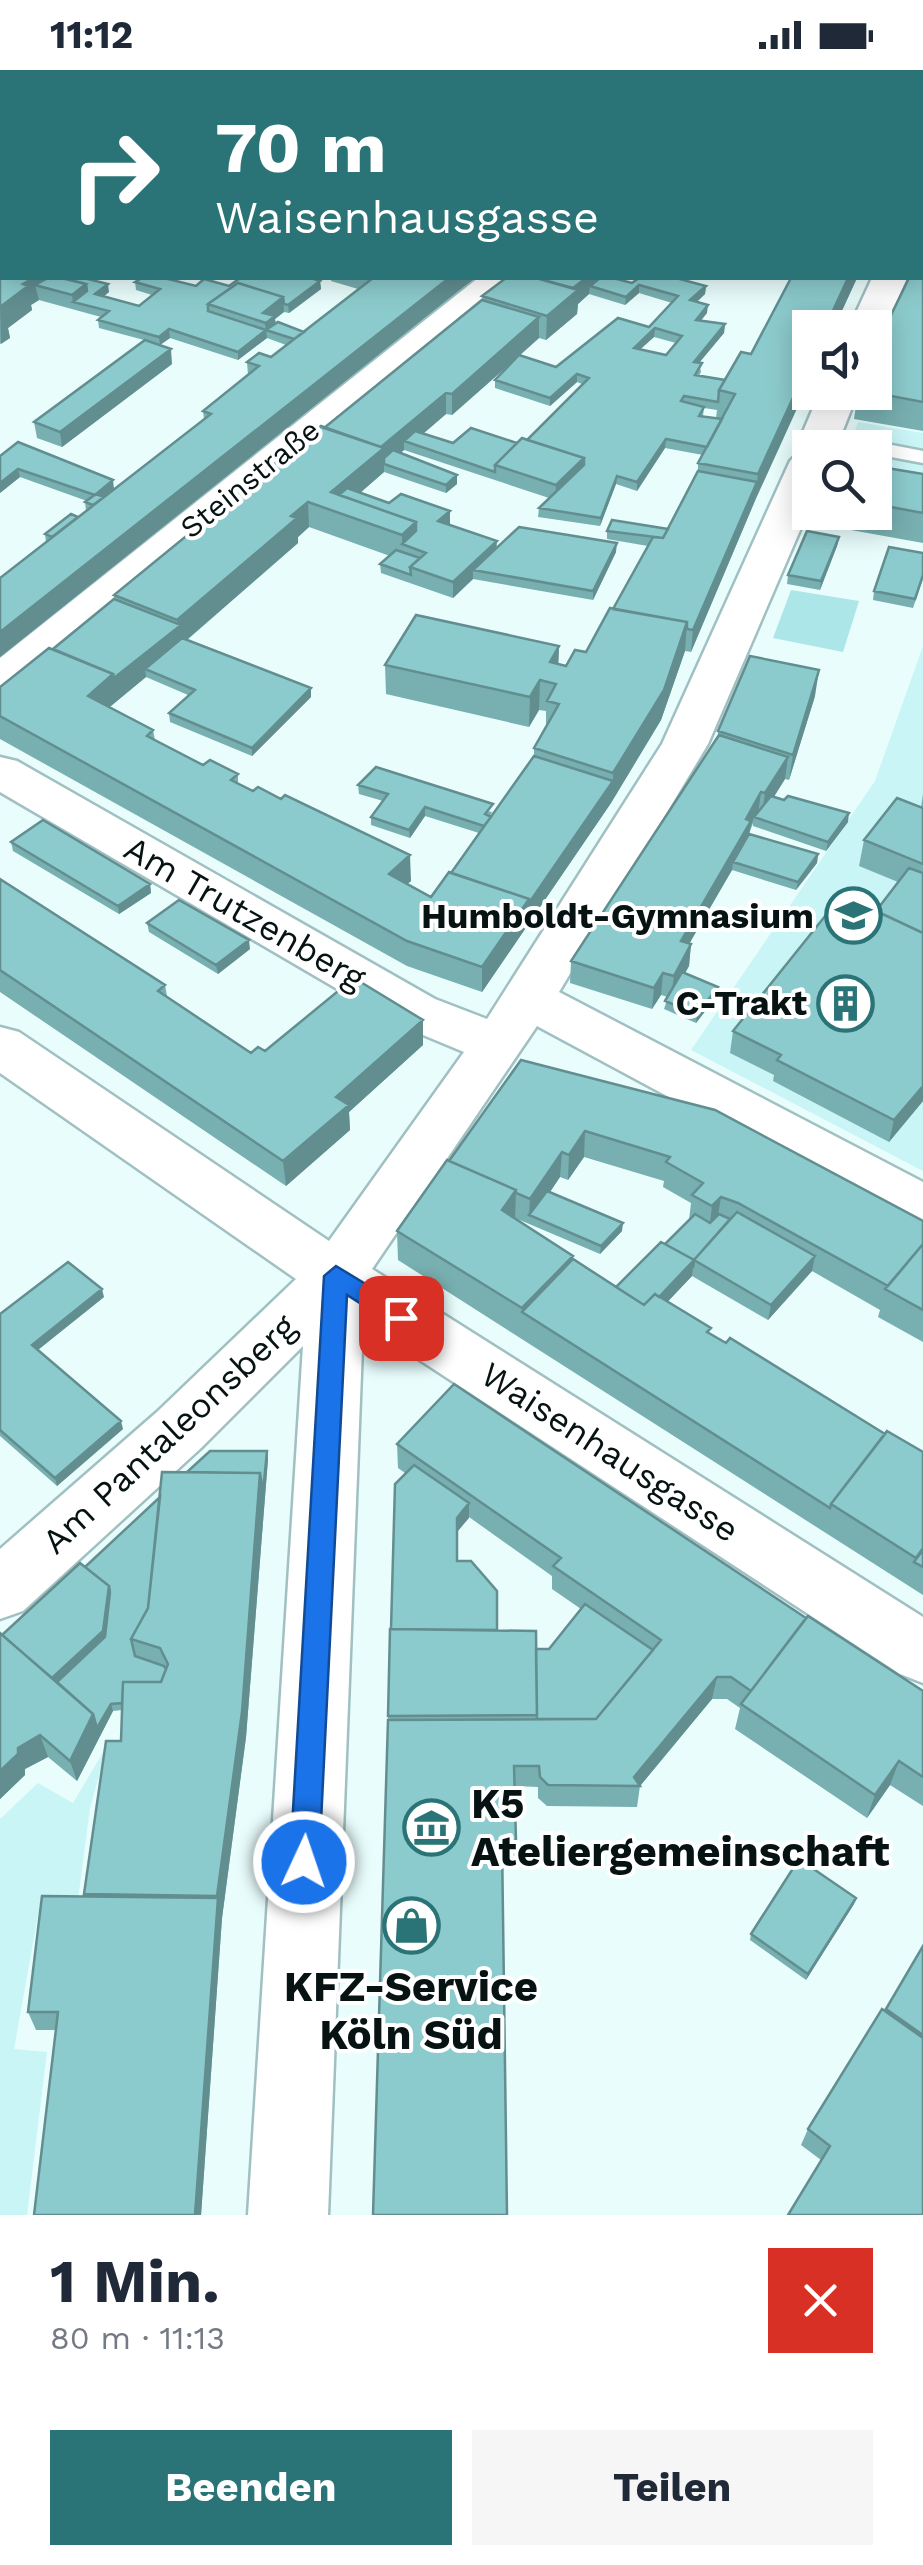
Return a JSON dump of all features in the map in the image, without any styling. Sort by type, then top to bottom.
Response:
[{"type":"street","name":"Steinstraße","points":[[0,680],[497,280]]},
{"type":"street","points":[[875,310],[888,280]]},
{"type":"street","name":"Am Pantaleonsberg","points":[[0,1590],[179,1430],[336,1276],[529,999],[685,744],[792,501]]},
{"type":"street","name":"Am Trutzenberg","points":[[0,772],[417,1012],[496,1044]]},
{"type":"street","points":[[529,999],[923,1208]]},
{"type":"street","name":"Waisenhausgasse","points":[[0,1046],[336,1276],[923,1653]]},
{"type":"street","points":[[288,2215],[336,1276]]},
{"type":"lane","points":[[892,451],[923,457]]},
{"type":"shaded area","points":[[858,422],[923,433],[923,482],[892,476],[892,430],[855,430]]},
{"type":"shaded area","points":[[791,590],[859,601],[843,652],[773,638]]},
{"type":"shaded area","name":"Humboldt-Gymnasium","points":[[923,646],[923,1171],[691,1050],[875,781]]},
{"type":"shaded area","points":[[108,1744],[90,1808],[78,1900],[40,1904],[14,2049],[47,2052],[27,2215],[0,2215],[0,1819],[38,1783],[73,1803]]},
{"type":"building","points":[[0,280],[30,280],[23,284],[28,286],[0,307]]},
{"type":"building","points":[[44,280],[86,284],[72,295],[35,285]]},
{"type":"building","points":[[71,280],[108,284],[95,294],[139,306],[160,289],[135,282],[138,280],[172,280],[196,286],[203,280],[229,286],[237,280],[320,281],[288,305],[283,297],[238,283],[208,304],[208,311],[266,330],[238,352],[169,329],[159,337],[98,320],[109,311],[73,302],[87,291],[86,284]]},
{"type":"building","points":[[370,280],[446,280],[0,632],[0,578],[211,414],[203,411],[259,366],[247,362],[259,353],[271,357]]},
{"type":"building","points":[[503,280],[543,280],[578,290],[547,316],[482,296]]},
{"type":"building","points":[[543,280],[583,280],[573,288]]},
{"type":"building","points":[[598,280],[684,280],[706,286],[690,300],[708,305],[696,320],[725,324],[694,362],[702,363],[695,375],[725,380],[718,402],[684,396],[681,401],[704,407],[699,416],[722,419],[707,447],[666,439],[637,482],[617,476],[601,518],[539,508],[584,465],[584,458],[527,440],[589,378],[577,374],[550,398],[495,380],[519,355],[556,367],[618,318],[649,327],[678,296],[639,285],[626,297],[590,286]],"holes":[[[655,328],[682,336],[666,355],[634,348]]]},
{"type":"building","points":[[790,280],[847,280],[833,310],[792,310],[792,400],[758,474],[698,463],[735,394],[719,390],[741,352],[751,354]]},
{"type":"building","points":[[908,280],[923,280],[923,402],[892,396],[892,313]]},
{"type":"building","points":[[238,283],[283,297],[263,313],[275,316],[266,323],[208,304]]},
{"type":"building","points":[[482,300],[539,317],[452,394],[446,393],[381,447],[324,428]]},
{"type":"building","points":[[278,322],[304,332],[294,339],[266,330]]},
{"type":"building","points":[[145,340],[171,349],[60,432],[34,422]]},
{"type":"building","points":[[321,426],[384,448],[331,492],[416,522],[402,535],[308,502],[291,516],[297,518],[177,620],[114,595]]},
{"type":"building","points":[[471,428],[517,443],[495,465],[495,472],[404,441],[415,431],[453,443]]},
{"type":"building","points":[[522,438],[584,458],[556,485],[495,465]]},
{"type":"building","points":[[18,442],[113,480],[95,495],[18,469],[0,483],[0,456]]},
{"type":"building","points":[[393,450],[457,475],[446,485],[384,464],[384,458]]},
{"type":"building","points":[[892,469],[923,474],[923,513],[892,507]]},
{"type":"building","points":[[698,471],[757,482],[693,630],[687,629],[687,622],[613,609],[653,537],[663,538]]},
{"type":"building","points":[[347,488],[389,503],[401,494],[450,511],[438,521],[497,541],[453,582],[410,567],[426,553],[402,544],[416,531],[416,522],[339,495]]},
{"type":"building","points":[[96,494],[104,497],[93,505],[85,502]]},
{"type":"building","points":[[71,514],[78,517],[52,537],[45,534]]},
{"type":"building","points":[[612,520],[668,529],[663,538],[607,531]]},
{"type":"building","points":[[519,527],[617,543],[593,591],[473,570]]},
{"type":"building","points":[[807,531],[839,537],[821,581],[788,575]]},
{"type":"building","points":[[889,547],[923,553],[923,575],[915,599],[874,591]]},
{"type":"building","points":[[396,550],[420,558],[410,567],[411,575],[380,564]]},
{"type":"building","points":[[114,599],[181,625],[114,678],[113,674],[53,649]]},
{"type":"building","points":[[610,608],[687,622],[664,690],[613,773],[534,748],[559,704],[547,701],[556,684],[540,680],[530,697],[385,665],[416,615],[559,646],[550,662],[566,666],[575,650],[586,652]]},
{"type":"building","points":[[182,638],[311,688],[252,748],[169,713],[195,690],[145,669]]},
{"type":"building","points":[[49,648],[113,674],[88,696],[153,730],[147,736],[203,765],[210,760],[238,774],[231,780],[253,791],[258,787],[281,799],[285,795],[410,855],[389,874],[431,897],[449,872],[529,899],[482,967],[407,941],[0,716],[0,687]]},
{"type":"building","points":[[750,656],[819,670],[793,755],[718,731]]},
{"type":"building","points":[[719,735],[788,757],[765,793],[761,792],[746,819],[751,821],[681,941],[691,944],[674,976],[663,973],[654,988],[571,961]]},
{"type":"building","points":[[534,756],[613,781],[529,903],[529,899],[451,873]]},
{"type":"building","points":[[376,767],[493,804],[485,814],[491,817],[484,826],[425,807],[409,830],[371,817],[388,794],[358,785]]},
{"type":"building","points":[[771,796],[784,800],[788,796],[849,813],[828,842],[754,817]]},
{"type":"building","points":[[897,798],[923,808],[923,864],[864,840]]},
{"type":"building","points":[[43,820],[150,884],[118,906],[11,842]]},
{"type":"building","points":[[749,834],[818,854],[798,882],[733,862]]},
{"type":"building","points":[[909,868],[923,873],[923,933],[876,911]]},
{"type":"building","points":[[0,879],[165,985],[158,991],[251,1053],[258,1047],[265,1051],[354,978],[423,1020],[336,1097],[349,1105],[283,1161],[0,970]]},
{"type":"building","name":"C-Trakt","points":[[842,895],[923,933],[923,1086],[894,1120],[777,1060],[781,1055],[733,1031]]},
{"type":"building","points":[[179,900],[249,940],[216,965],[147,923]]},
{"type":"building","points":[[682,972],[718,987],[697,1014],[665,1001]]},
{"type":"building","points":[[521,1060],[715,1110],[923,1221],[923,1244],[888,1286],[738,1203],[721,1197],[712,1206],[692,1195],[703,1183],[666,1162],[670,1157],[585,1131],[569,1155],[562,1152],[530,1199],[449,1161]]},
{"type":"building","points":[[447,1160],[516,1190],[502,1210],[573,1256],[522,1308],[397,1231]]},
{"type":"building","points":[[547,1191],[623,1223],[601,1246],[529,1215]]},
{"type":"building","points":[[737,1212],[815,1256],[771,1305],[694,1260]]},
{"type":"building","points":[[695,1214],[710,1223],[719,1214],[730,1219],[694,1260],[665,1244]]},
{"type":"building","points":[[661,1242],[694,1260],[659,1297],[655,1294],[644,1305],[616,1287]]},
{"type":"building","points":[[923,1244],[923,1310],[885,1289]]},
{"type":"building","points":[[573,1259],[644,1305],[655,1294],[711,1328],[707,1332],[726,1343],[730,1338],[885,1434],[830,1508],[522,1312]]},
{"type":"building","points":[[68,1262],[102,1289],[32,1345],[121,1421],[55,1478],[0,1430],[0,1314]]},
{"type":"building","points":[[454,1384],[806,1618],[751,1691],[731,1677],[717,1677],[634,1777],[640,1786],[548,1785],[540,1777],[539,1766],[514,1766],[516,1841],[502,1841],[507,2215],[373,2215],[388,1720],[596,1719],[661,1640],[553,1566],[561,1558],[397,1444]]},
{"type":"building","points":[[887,1431],[923,1452],[923,1548],[916,1558],[831,1504]]},
{"type":"building","points":[[210,1451],[267,1451],[263,1492],[260,1473],[187,1472]]},
{"type":"building","points":[[414,1465],[469,1503],[457,1518],[457,1561],[471,1561],[497,1591],[497,1630],[391,1629],[395,1484]]},
{"type":"building","points":[[162,1472],[260,1473],[242,1712],[217,1896],[84,1894],[106,1741],[121,1741],[123,1682],[161,1682],[168,1664],[160,1648],[131,1639],[148,1608]]},
{"type":"building","points":[[160,1497],[148,1608],[131,1639],[135,1656],[166,1669],[161,1682],[123,1682],[122,1703],[111,1704],[97,1728],[93,1714],[57,1682],[105,1637],[109,1586],[85,1567]]},
{"type":"building","points":[[923,1550],[923,1567],[914,1562]]},
{"type":"building","points":[[80,1563],[109,1586],[103,1631],[52,1678],[2,1635]]},
{"type":"building","points":[[585,1604],[653,1650],[596,1719],[537,1719],[536,1649],[549,1649]]},
{"type":"building","points":[[808,1616],[923,1691],[923,1777],[899,1761],[875,1795],[741,1704]]},
{"type":"building","points":[[390,1629],[536,1631],[537,1715],[388,1716]]},
{"type":"building","points":[[0,1633],[93,1714],[70,1761],[40,1735],[18,1748],[18,1754],[0,1771]]},
{"type":"building","points":[[799,1859],[856,1898],[808,1974],[751,1934]]},
{"type":"building","points":[[42,1896],[218,1898],[195,2215],[34,2215],[58,2012],[28,2012]]},
{"type":"building","points":[[923,1946],[923,2035],[886,2009]]},
{"type":"building","points":[[882,2009],[923,2038],[923,2215],[788,2215],[830,2146],[808,2129]]},
{"type":"place","name":"Humboldt-Gymnasium","points":[[853,916]]},
{"type":"place","name":"C-Trakt","points":[[846,1003]]},
{"type":"place","name":"K5 Ateliergemeinschaft","points":[[432,1827]]},
{"type":"place","name":"KFZ-Service Köln Süd","points":[[411,1926]]},
{"type":"route","points":[[304,1862],[336,1276],[401,1318]]}]
